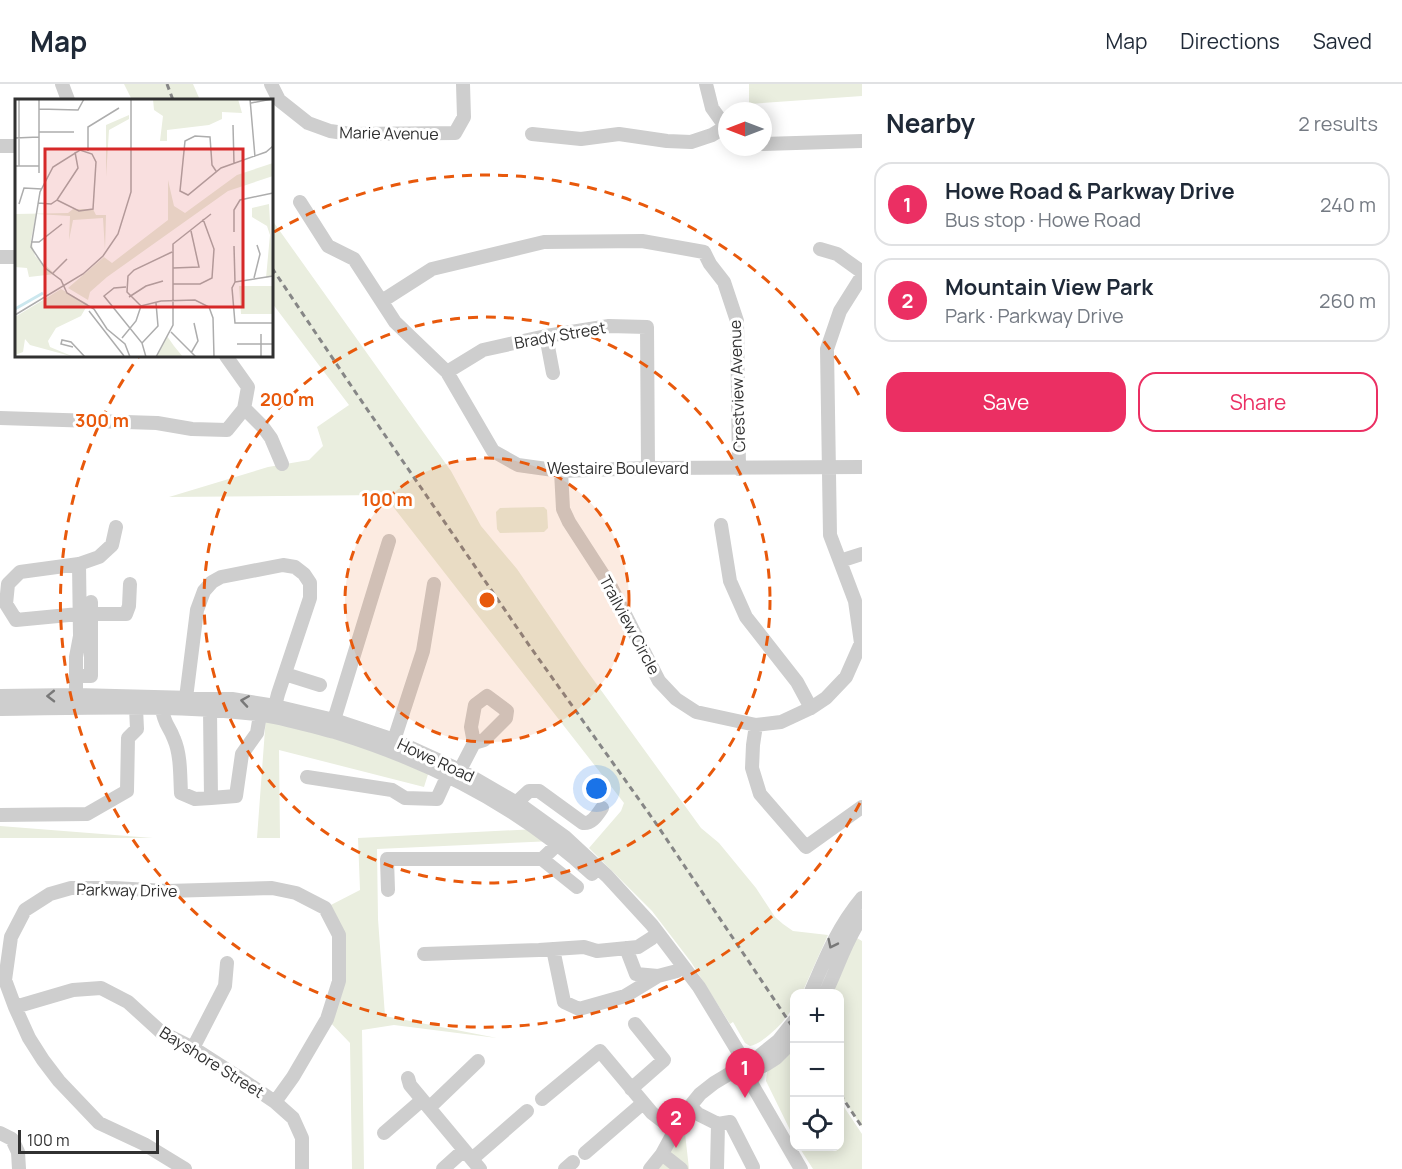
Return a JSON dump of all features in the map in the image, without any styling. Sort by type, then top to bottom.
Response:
[{"type":"street","points":[[62,84],[68,99]]},
{"type":"street","name":"Marie Avenue","points":[[271,84],[279,100],[308,123],[330,131],[351,134],[455,133],[464,117],[463,84]]},
{"type":"street","points":[[706,84],[712,108],[718,117]]},
{"type":"street","points":[[532,134],[581,139],[619,134],[691,142],[718,132]]},
{"type":"street","points":[[772,144],[862,141]]},
{"type":"street","name":"Westaire Boulevard","points":[[300,202],[328,246],[354,259],[395,322],[447,372],[494,450],[518,465],[561,471],[648,468],[862,467]]},
{"type":"street","name":"Crestview Avenue","points":[[382,301],[432,269],[544,242],[642,241],[704,252],[724,282],[737,321],[739,469]]},
{"type":"street","points":[[820,249],[837,254],[862,274]]},
{"type":"street","name":"Trailview Circle","points":[[561,471],[563,509],[569,522],[611,587],[659,681],[676,699],[696,712],[756,725],[781,722],[811,708],[826,698],[846,677],[862,643],[855,601],[830,535],[827,349],[840,311],[862,274]]},
{"type":"street","name":"Brady Street","points":[[447,372],[483,350],[546,336],[609,326],[646,327],[648,468]]},
{"type":"street","points":[[546,336],[553,373]]},
{"type":"street","points":[[0,418],[157,423],[192,429],[227,430],[244,408],[248,387],[227,357]]},
{"type":"street","points":[[244,408],[271,438],[282,464]]},
{"type":"street","points":[[721,525],[730,581],[746,616],[797,682],[811,708]]},
{"type":"street","points":[[116,527],[112,545],[99,556],[79,564],[21,572],[8,584],[6,604],[16,620],[87,610],[126,614],[129,606],[130,584]]},
{"type":"street","points":[[334,720],[389,542]]},
{"type":"street","points":[[840,561],[862,554]]},
{"type":"street","points":[[76,695],[76,657],[87,610],[79,564]]},
{"type":"street","points":[[186,698],[197,610],[204,591],[212,582],[221,577],[283,565],[295,567],[304,574],[310,583],[310,598],[275,706]]},
{"type":"street","points":[[394,740],[423,651],[434,584]]},
{"type":"street","points":[[285,674],[320,685]]},
{"type":"street","name":"Howe Road","points":[[0,696],[76,695],[232,699],[275,706],[334,720],[394,740],[460,770],[516,802],[585,854],[652,925],[699,987],[739,1053],[744,1069],[801,1169]]},
{"type":"street","points":[[0,815],[87,814],[127,790],[128,738],[136,729],[136,708]]},
{"type":"street","points":[[162,708],[163,720],[174,739],[178,754],[181,793],[195,799],[236,796],[242,754],[257,733],[260,715]]},
{"type":"street","name":"Howe Road","points":[[0,709],[162,708],[260,715],[312,726],[359,740],[430,768],[490,798],[558,844],[600,880],[652,938],[692,992],[731,1058],[744,1069]]},
{"type":"street","points":[[210,710],[211,798]]},
{"type":"street","points":[[756,725],[752,768],[760,794],[806,847],[862,807]]},
{"type":"street","points":[[460,770],[474,743]]},
{"type":"street","points":[[307,777],[392,790],[405,798],[437,799],[447,777]]},
{"type":"street","points":[[516,802],[529,791],[538,791],[583,824],[591,821],[602,808]]},
{"type":"street","points":[[542,859],[558,844]]},
{"type":"street","points":[[388,890],[387,859],[542,859],[577,887]]},
{"type":"street","name":"Parkway Drive","points":[[185,1169],[144,1144],[99,1123],[59,1081],[29,1038],[5,980],[6,936],[25,910],[50,894],[71,888],[167,891],[272,888],[296,893],[325,908],[339,935],[339,981],[327,1019],[275,1102]]},
{"type":"street","points":[[812,989],[833,940],[862,898]]},
{"type":"street","points":[[827,989],[850,934],[862,917]]},
{"type":"street","points":[[424,954],[584,947],[597,951],[638,947],[652,938]]},
{"type":"street","points":[[626,948],[636,974],[658,976]]},
{"type":"street","points":[[553,949],[564,1002],[579,1009],[625,996],[658,976],[677,971]]},
{"type":"street","points":[[193,1048],[225,986],[227,963]]},
{"type":"street","name":"Bayshore Street","points":[[15,1007],[73,990],[101,988],[128,1002],[161,1032],[193,1048],[275,1102],[293,1118],[302,1138],[302,1169]]},
{"type":"street","points":[[631,1089],[664,1060],[635,1024]]},
{"type":"street","points":[[744,1069],[778,1041],[790,1027]]},
{"type":"street","points":[[650,1169],[700,1094],[729,1074],[765,1065],[792,1043]]},
{"type":"street","points":[[542,1099],[600,1051],[652,1113],[665,1123],[677,1126]]},
{"type":"street","points":[[384,1133],[425,1104],[478,1061]]},
{"type":"street","points":[[408,1078],[410,1085],[425,1104],[472,1159]]},
{"type":"street","points":[[585,1153],[643,1103]]},
{"type":"street","points":[[690,1106],[696,1113],[718,1124],[730,1122],[753,1167]]},
{"type":"street","points":[[443,1169],[472,1159],[527,1111]]},
{"type":"street","points":[[717,1169],[718,1124]]},
{"type":"street","points":[[0,1133],[12,1138],[18,1152],[20,1169]]},
{"type":"street","points":[[662,1154],[681,1169]]},
{"type":"shaded area","points":[[124,84],[193,84],[200,99],[132,99]]},
{"type":"shaded area","points":[[749,84],[862,84],[862,96],[749,102]]},
{"type":"shaded area","points":[[273,221],[451,471],[481,526],[517,569],[582,664],[701,828],[719,843],[756,888],[775,917],[783,924],[793,931],[828,935],[804,989],[790,989],[788,1015],[762,1040],[750,1046],[745,1043],[733,1022],[730,1024],[691,962],[652,911],[589,848],[621,811],[624,803],[384,495],[169,497],[268,467],[309,460],[323,446],[317,427],[349,405],[273,304]]},
{"type":"shaded area","points":[[544,507],[547,510],[548,528],[544,532],[500,533],[497,529],[496,512],[500,508]]},
{"type":"shaded area","points":[[266,716],[430,768],[424,787],[279,750],[280,838],[257,838]]},
{"type":"shaded area","points":[[0,826],[153,838],[0,838]]},
{"type":"shaded area","points":[[536,829],[554,841],[377,849],[378,919],[385,1016],[497,1038],[394,1025],[362,1030],[364,1169],[352,1169],[350,1043],[327,1019],[339,935],[325,908],[360,890],[358,838]]},
{"type":"shaded area","points":[[850,934],[862,941],[862,1127],[844,1100],[844,989],[827,989]]},
{"type":"shaded area","points":[[790,1053],[790,1130],[766,1081],[767,1072]]},
{"type":"shaded area","points":[[844,1107],[862,1134],[862,1169],[813,1169],[802,1151],[844,1151]]},
{"type":"shaded area","points":[[683,1115],[689,1169],[650,1169]]},
{"type":"railway","points":[[167,84],[173,99]]},
{"type":"railway","points":[[273,269],[531,648],[655,822],[790,1023]]},
{"type":"railway","points":[[842,1097],[862,1127]]},
{"type":"place","name":"Howe Road & Parkway Drive","points":[[745,1098]]},
{"type":"place","name":"Mountain View Park","points":[[676,1148]]}]
